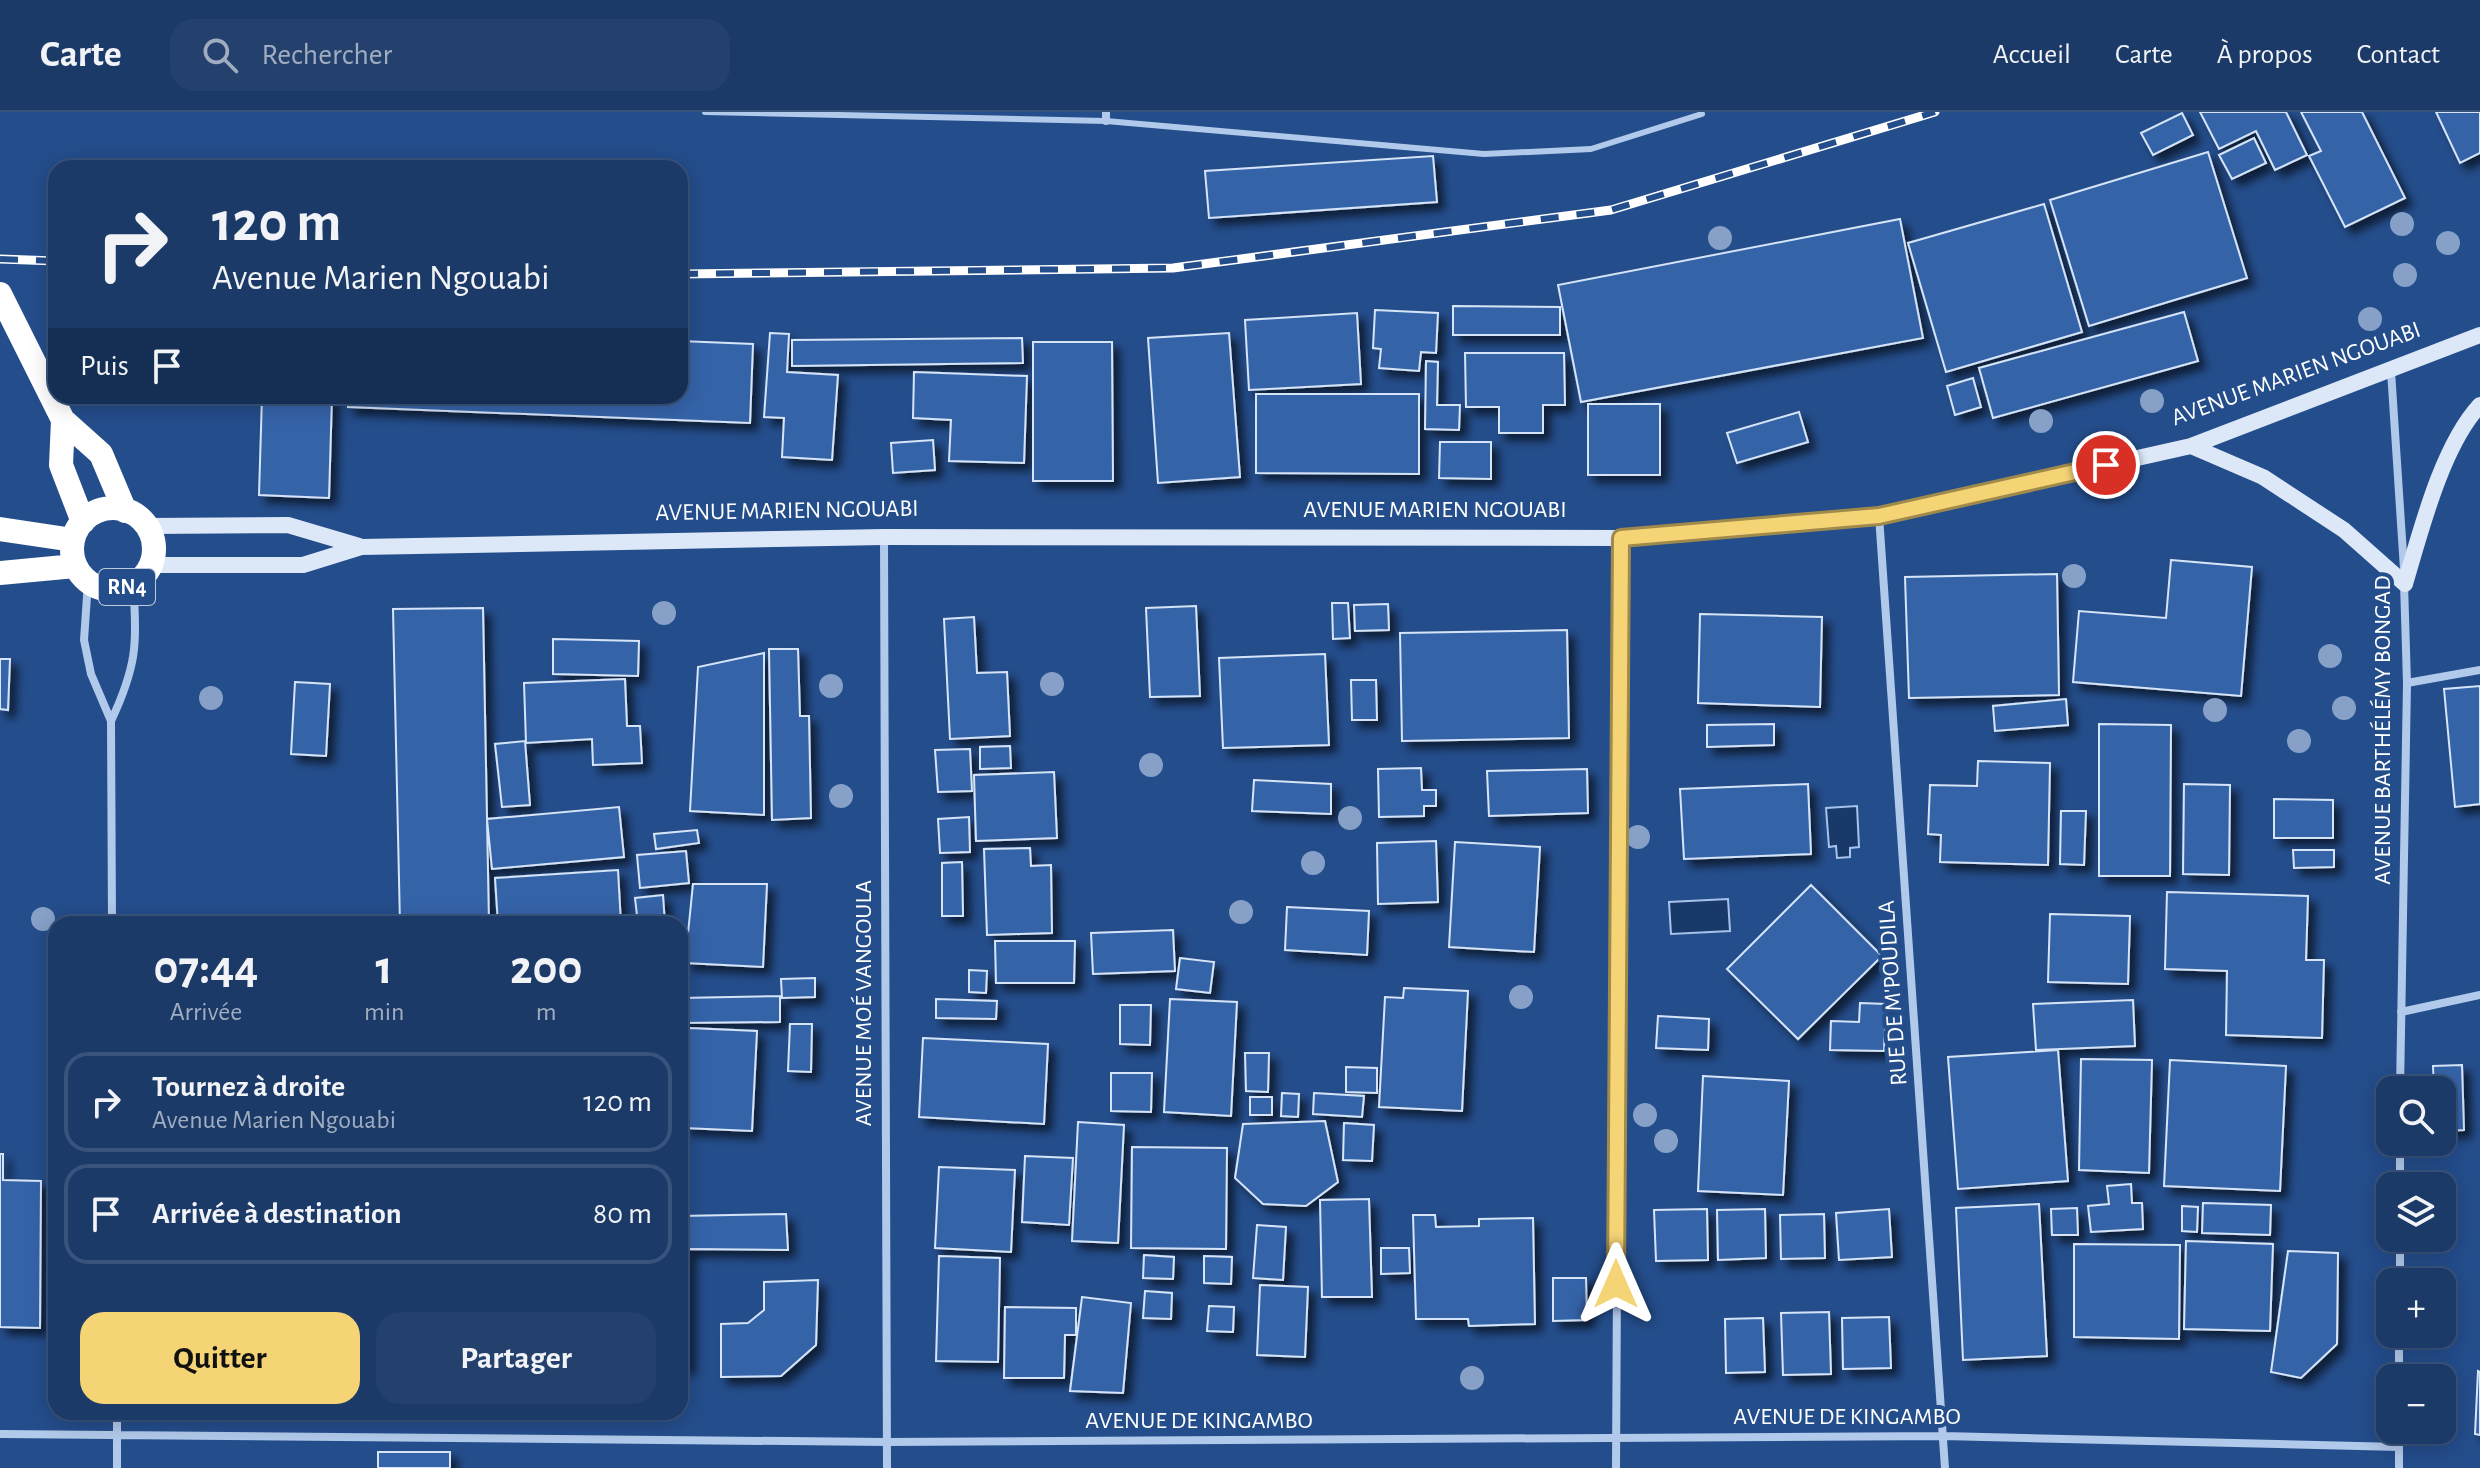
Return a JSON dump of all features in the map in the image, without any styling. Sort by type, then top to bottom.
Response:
[{"type":"highway","name":"RN4","points":[[0,294],[48,390]]},
{"type":"highway","name":"RN4","points":[[55,404],[63,420],[101,454],[125,511]]},
{"type":"highway","name":"RN4","points":[[63,420],[61,465],[78,531],[82,574]]},
{"type":"highway","points":[[0,529],[78,531],[98,511],[125,511],[147,526]]},
{"type":"highway","name":"RN4","points":[[0,573],[82,574],[107,590],[133,585],[151,565],[154,552],[147,526]]},
{"type":"street","name":"AVENUE MARIEN NGOUABI","points":[[151,565],[303,565],[361,547],[884,537],[1621,538],[1879,516],[2191,446],[2480,335]]},
{"type":"street","name":"AVENUE BARTHÉLÉMY BONGAD","points":[[2391,371],[2405,584],[2407,683],[2400,1076]]},
{"type":"street","points":[[2191,446],[2263,477],[2344,530],[2405,584],[2432,496],[2469,417],[2480,405]]},
{"type":"street","name":"RUE DE M'POUDILA","points":[[1879,516],[1945,1468]]},
{"type":"street","name":"AVENUE MARIEN NGOUABI","points":[[147,526],[288,525],[361,547]]},
{"type":"street","name":"AVENUE MOÉ VANGOULA","points":[[884,537],[887,1468]]},
{"type":"street","points":[[1616,1468],[1621,538]]},
{"type":"street","points":[[82,574],[84,640],[91,674],[111,721],[112,916]]},
{"type":"street","points":[[111,721],[131,678],[137,625],[133,585]]},
{"type":"street","points":[[2407,683],[2480,670]]},
{"type":"street","points":[[2401,1012],[2480,995]]},
{"type":"street","points":[[117,1420],[117,1468]]},
{"type":"street","name":"AVENUE DE KINGAMBO","points":[[0,1434],[887,1442],[1944,1436],[2399,1447]]},
{"type":"street","points":[[2399,1447],[2399,1468]]},
{"type":"lane","points":[[705,112],[1106,116],[1484,154],[1591,149],[1702,114]]},
{"type":"water","points":[[1857,806],[1859,847],[1850,848],[1850,857],[1837,858],[1836,846],[1829,847],[1826,808]]},
{"type":"water","points":[[1728,899],[1730,931],[1671,934],[1669,902]]},
{"type":"building","points":[[2200,112],[2286,112],[2307,155],[2275,170],[2256,131],[2219,149]]},
{"type":"building","points":[[2301,112],[2362,112],[2405,198],[2345,227],[2309,156],[2321,151]]},
{"type":"building","points":[[2436,112],[2480,112],[2480,153],[2460,163]]},
{"type":"building","points":[[2182,113],[2193,135],[2153,155],[2141,133]]},
{"type":"building","points":[[2254,138],[2266,163],[2232,179],[2219,155]]},
{"type":"building","points":[[2208,152],[2247,278],[2089,326],[2050,200]]},
{"type":"building","points":[[1433,156],[1437,202],[1209,218],[1205,171]]},
{"type":"building","points":[[2044,204],[2082,332],[1946,372],[1908,243]]},
{"type":"building","points":[[1900,219],[1923,338],[1581,402],[1558,285]]},
{"type":"building","points":[[1453,306],[1560,307],[1560,335],[1453,335]]},
{"type":"building","points":[[1375,310],[1438,313],[1436,353],[1421,352],[1419,371],[1379,368],[1381,349],[1373,348]]},
{"type":"building","points":[[2184,312],[2198,361],[1993,418],[1979,368]]},
{"type":"building","points":[[1357,313],[1361,384],[1249,390],[1245,320]]},
{"type":"building","points":[[770,333],[789,334],[787,372],[838,375],[832,460],[782,457],[784,418],[764,417]]},
{"type":"building","points":[[1229,333],[1240,477],[1158,483],[1148,338]]},
{"type":"building","points":[[1022,338],[1023,363],[792,366],[792,340]]},
{"type":"building","points":[[688,341],[753,344],[750,423],[348,407],[348,404],[688,404]]},
{"type":"building","points":[[1033,342],[1112,342],[1113,481],[1033,481]]},
{"type":"building","points":[[1465,353],[1564,353],[1565,405],[1543,405],[1543,433],[1499,433],[1499,407],[1466,407]]},
{"type":"building","points":[[1426,361],[1438,362],[1437,405],[1460,405],[1459,430],[1425,429]]},
{"type":"building","points":[[914,372],[1027,376],[1024,463],[949,461],[951,420],[913,418]]},
{"type":"building","points":[[1973,378],[1981,407],[1955,415],[1947,386]]},
{"type":"building","points":[[1256,394],[1419,394],[1419,474],[1256,473]]},
{"type":"building","points":[[262,404],[332,404],[329,498],[259,495]]},
{"type":"building","points":[[1588,404],[1660,404],[1660,475],[1588,475]]},
{"type":"building","points":[[1799,412],[1808,442],[1737,463],[1727,433]]},
{"type":"building","points":[[933,440],[935,470],[893,473],[891,443]]},
{"type":"building","points":[[1440,442],[1491,442],[1491,479],[1439,478]]},
{"type":"building","points":[[2171,560],[2252,567],[2241,696],[2073,682],[2079,611],[2166,618]]},
{"type":"building","points":[[2057,574],[2059,695],[1909,698],[1905,577]]},
{"type":"building","points":[[1332,603],[1348,603],[1350,638],[1333,639]]},
{"type":"building","points":[[1388,604],[1389,630],[1355,631],[1354,605]]},
{"type":"building","points":[[1196,606],[1200,696],[1150,697],[1146,608]]},
{"type":"building","points":[[483,608],[489,916],[400,916],[393,609]]},
{"type":"building","points":[[1700,614],[1822,617],[1820,707],[1698,703]]},
{"type":"building","points":[[974,617],[977,673],[1007,672],[1010,736],[950,739],[944,619]]},
{"type":"building","points":[[1567,630],[1569,738],[1402,741],[1400,633]]},
{"type":"building","points":[[553,639],[639,641],[638,676],[553,674]]},
{"type":"building","points":[[769,649],[798,649],[800,716],[809,716],[811,818],[772,820]]},
{"type":"building","points":[[764,653],[764,815],[690,811],[698,667]]},
{"type":"building","points":[[1325,654],[1329,745],[1223,748],[1219,658]]},
{"type":"building","points":[[0,659],[10,659],[8,710],[0,709]]},
{"type":"building","points":[[625,679],[627,726],[640,726],[642,763],[593,765],[592,739],[526,743],[524,683]]},
{"type":"building","points":[[1351,680],[1376,680],[1377,720],[1352,720]]},
{"type":"building","points":[[295,682],[330,684],[326,756],[291,754]]},
{"type":"building","points":[[2480,686],[2480,804],[2455,807],[2444,689]]},
{"type":"building","points":[[2066,699],[2068,725],[1995,731],[1993,706]]},
{"type":"building","points":[[1774,724],[1774,745],[1707,747],[1707,725]]},
{"type":"building","points":[[2099,724],[2171,725],[2170,876],[2099,876]]},
{"type":"building","points":[[525,741],[530,805],[502,807],[495,744]]},
{"type":"building","points":[[1010,746],[1011,768],[980,769],[980,747]]},
{"type":"building","points":[[970,749],[972,791],[938,792],[935,750]]},
{"type":"building","points":[[1978,761],[2050,763],[2048,865],[1940,862],[1941,835],[1928,834],[1930,785],[1977,786]]},
{"type":"building","points":[[1421,768],[1422,790],[1436,790],[1436,806],[1424,806],[1424,816],[1379,817],[1378,769]]},
{"type":"building","points":[[1587,769],[1588,813],[1489,816],[1487,771]]},
{"type":"building","points":[[1054,772],[1057,838],[976,841],[974,775]]},
{"type":"building","points":[[1254,780],[1331,784],[1331,814],[1252,811]]},
{"type":"building","points":[[1808,784],[1811,854],[1684,859],[1680,789]]},
{"type":"building","points":[[2184,784],[2230,785],[2229,875],[2183,874]]},
{"type":"building","points":[[2274,799],[2333,800],[2333,838],[2274,838]]},
{"type":"building","points":[[619,807],[624,857],[492,869],[487,819]]},
{"type":"building","points":[[2061,811],[2086,811],[2084,865],[2060,864]]},
{"type":"building","points":[[969,817],[970,852],[940,853],[938,819]]},
{"type":"building","points":[[697,830],[699,843],[656,849],[654,834]]},
{"type":"building","points":[[1436,841],[1438,902],[1378,904],[1377,843]]},
{"type":"building","points":[[1455,842],[1540,847],[1534,952],[1449,947]]},
{"type":"building","points":[[1030,848],[1031,866],[1051,865],[1052,933],[987,935],[984,849]]},
{"type":"building","points":[[2293,850],[2334,850],[2334,867],[2294,868]]},
{"type":"building","points":[[686,851],[689,883],[640,888],[637,855]]},
{"type":"building","points":[[962,862],[963,916],[942,916],[942,863]]},
{"type":"building","points":[[618,870],[621,916],[497,916],[495,878]]},
{"type":"building","points":[[693,884],[767,884],[763,967],[688,963]]},
{"type":"building","points":[[1811,885],[1882,956],[1798,1039],[1727,969]]},
{"type":"building","points":[[2167,892],[2308,896],[2306,960],[2324,960],[2322,1038],[2226,1035],[2227,971],[2165,969]]},
{"type":"building","points":[[663,895],[664,916],[637,916],[635,898]]},
{"type":"building","points":[[1287,907],[1369,911],[1367,955],[1285,950]]},
{"type":"building","points":[[2050,914],[2130,916],[2128,984],[2048,982]]},
{"type":"building","points":[[1173,930],[1175,971],[1093,974],[1091,933]]},
{"type":"building","points":[[995,941],[1075,941],[1074,983],[996,983]]},
{"type":"building","points":[[1180,958],[1214,962],[1210,993],[1176,989]]},
{"type":"building","points":[[969,970],[987,971],[986,993],[969,992]]},
{"type":"building","points":[[815,978],[815,997],[782,998],[781,979]]},
{"type":"building","points":[[1404,988],[1468,991],[1462,1111],[1379,1107],[1385,997],[1403,998]]},
{"type":"building","points":[[780,996],[780,1022],[688,1023],[688,998]]},
{"type":"building","points":[[936,999],[997,1001],[996,1019],[936,1018]]},
{"type":"building","points":[[1170,999],[1237,1002],[1231,1116],[1164,1112]]},
{"type":"building","points":[[2133,1000],[2135,1046],[2036,1050],[2033,1004]]},
{"type":"building","points":[[1860,1003],[1886,1004],[1884,1051],[1830,1050],[1831,1021],[1859,1022]]},
{"type":"building","points":[[1120,1005],[1151,1005],[1150,1045],[1120,1044]]},
{"type":"building","points":[[1658,1016],[1709,1019],[1708,1050],[1656,1048]]},
{"type":"building","points":[[790,1024],[812,1024],[811,1072],[788,1071]]},
{"type":"building","points":[[689,1028],[757,1031],[752,1131],[688,1128]]},
{"type":"building","points":[[923,1038],[1048,1044],[1044,1124],[919,1117]]},
{"type":"building","points":[[2058,1050],[2068,1181],[1958,1189],[1948,1057]]},
{"type":"building","points":[[1245,1053],[1269,1053],[1268,1092],[1246,1091]]},
{"type":"building","points":[[2081,1059],[2152,1060],[2149,1173],[2079,1170]]},
{"type":"building","points":[[2170,1060],[2286,1066],[2280,1191],[2164,1186]]},
{"type":"building","points":[[2462,1065],[2464,1130],[2456,1130],[2456,1076],[2433,1076],[2433,1066]]},
{"type":"building","points":[[1346,1067],[1377,1068],[1377,1093],[1346,1092]]},
{"type":"building","points":[[1111,1073],[1152,1073],[1151,1112],[1111,1111]]},
{"type":"building","points":[[1703,1076],[1789,1081],[1783,1195],[1698,1191]]},
{"type":"building","points":[[1282,1093],[1299,1094],[1298,1117],[1281,1116]]},
{"type":"building","points":[[1314,1093],[1364,1096],[1362,1117],[1313,1114]]},
{"type":"building","points":[[1250,1097],[1272,1097],[1272,1115],[1250,1115]]},
{"type":"building","points":[[1325,1121],[1338,1182],[1306,1206],[1263,1204],[1235,1178],[1243,1124]]},
{"type":"building","points":[[1078,1122],[1124,1125],[1118,1243],[1072,1241]]},
{"type":"building","points":[[1344,1123],[1374,1125],[1372,1161],[1343,1160]]},
{"type":"building","points":[[1132,1147],[1227,1148],[1226,1249],[1131,1248]]},
{"type":"building","points":[[0,1154],[3,1154],[3,1180],[41,1181],[40,1328],[0,1327]]},
{"type":"building","points":[[1025,1156],[1073,1158],[1069,1225],[1022,1222]]},
{"type":"building","points":[[939,1167],[1015,1170],[1011,1252],[935,1248]]},
{"type":"building","points":[[2131,1184],[2132,1203],[2142,1203],[2143,1229],[2091,1232],[2088,1206],[2109,1204],[2107,1186]]},
{"type":"building","points":[[1369,1199],[1372,1297],[1322,1297],[1320,1200]]},
{"type":"building","points":[[2203,1203],[2271,1205],[2270,1235],[2202,1233]]},
{"type":"building","points":[[2039,1204],[2047,1356],[1963,1360],[1956,1208]]},
{"type":"building","points":[[2182,1206],[2198,1207],[2197,1232],[2182,1231]]},
{"type":"building","points":[[2077,1208],[2078,1235],[2052,1235],[2051,1209]]},
{"type":"building","points":[[1707,1209],[1708,1260],[1656,1261],[1654,1210]]},
{"type":"building","points":[[1765,1209],[1766,1258],[1718,1260],[1717,1210]]},
{"type":"building","points":[[1889,1209],[1892,1257],[1839,1260],[1836,1213]]},
{"type":"building","points":[[786,1214],[788,1250],[688,1249],[688,1216]]},
{"type":"building","points":[[1824,1214],[1825,1258],[1781,1259],[1780,1215]]},
{"type":"building","points":[[1413,1215],[1435,1215],[1436,1227],[1479,1226],[1479,1219],[1533,1218],[1535,1324],[1469,1326],[1468,1319],[1416,1319]]},
{"type":"building","points":[[1257,1225],[1286,1227],[1283,1280],[1253,1278]]},
{"type":"building","points":[[2186,1241],[2273,1244],[2270,1331],[2184,1329]]},
{"type":"building","points":[[2074,1244],[2180,1245],[2179,1339],[2074,1337]]},
{"type":"building","points":[[1381,1248],[1409,1248],[1410,1273],[1381,1274]]},
{"type":"building","points":[[2288,1251],[2338,1253],[2337,1344],[2301,1378],[2271,1372]]},
{"type":"building","points":[[1144,1255],[1174,1257],[1173,1279],[1143,1278]]},
{"type":"building","points":[[939,1256],[1000,1258],[998,1362],[936,1361]]},
{"type":"building","points":[[1204,1256],[1232,1257],[1231,1284],[1204,1283]]},
{"type":"building","points":[[1553,1278],[1586,1278],[1587,1320],[1553,1321]]},
{"type":"building","points":[[818,1280],[816,1345],[781,1376],[721,1377],[721,1324],[748,1323],[764,1310],[764,1282]]},
{"type":"building","points":[[1260,1285],[1308,1287],[1305,1357],[1257,1355]]},
{"type":"building","points":[[1145,1291],[1172,1293],[1171,1319],[1143,1318]]},
{"type":"building","points":[[1082,1297],[1131,1303],[1123,1393],[1070,1391]]},
{"type":"building","points":[[1209,1306],[1234,1307],[1233,1332],[1207,1331]]},
{"type":"building","points":[[1005,1307],[1076,1308],[1076,1335],[1065,1335],[1064,1378],[1004,1378]]},
{"type":"building","points":[[1829,1312],[1831,1374],[1783,1375],[1781,1313]]},
{"type":"building","points":[[1889,1317],[1891,1368],[1843,1369],[1842,1318]]},
{"type":"building","points":[[1763,1318],[1765,1372],[1726,1373],[1725,1319]]},
{"type":"building","points":[[2480,1372],[2480,1435],[2475,1434]]},
{"type":"building","points":[[378,1452],[450,1452],[450,1468],[378,1468]]},
{"type":"railway","points":[[688,274],[1173,268],[1611,210],[1935,112]]},
{"type":"railway","points":[[0,259],[48,261]]},
{"type":"route","points":[[1616,1284],[1621,538],[1879,516],[2106,465]]}]
